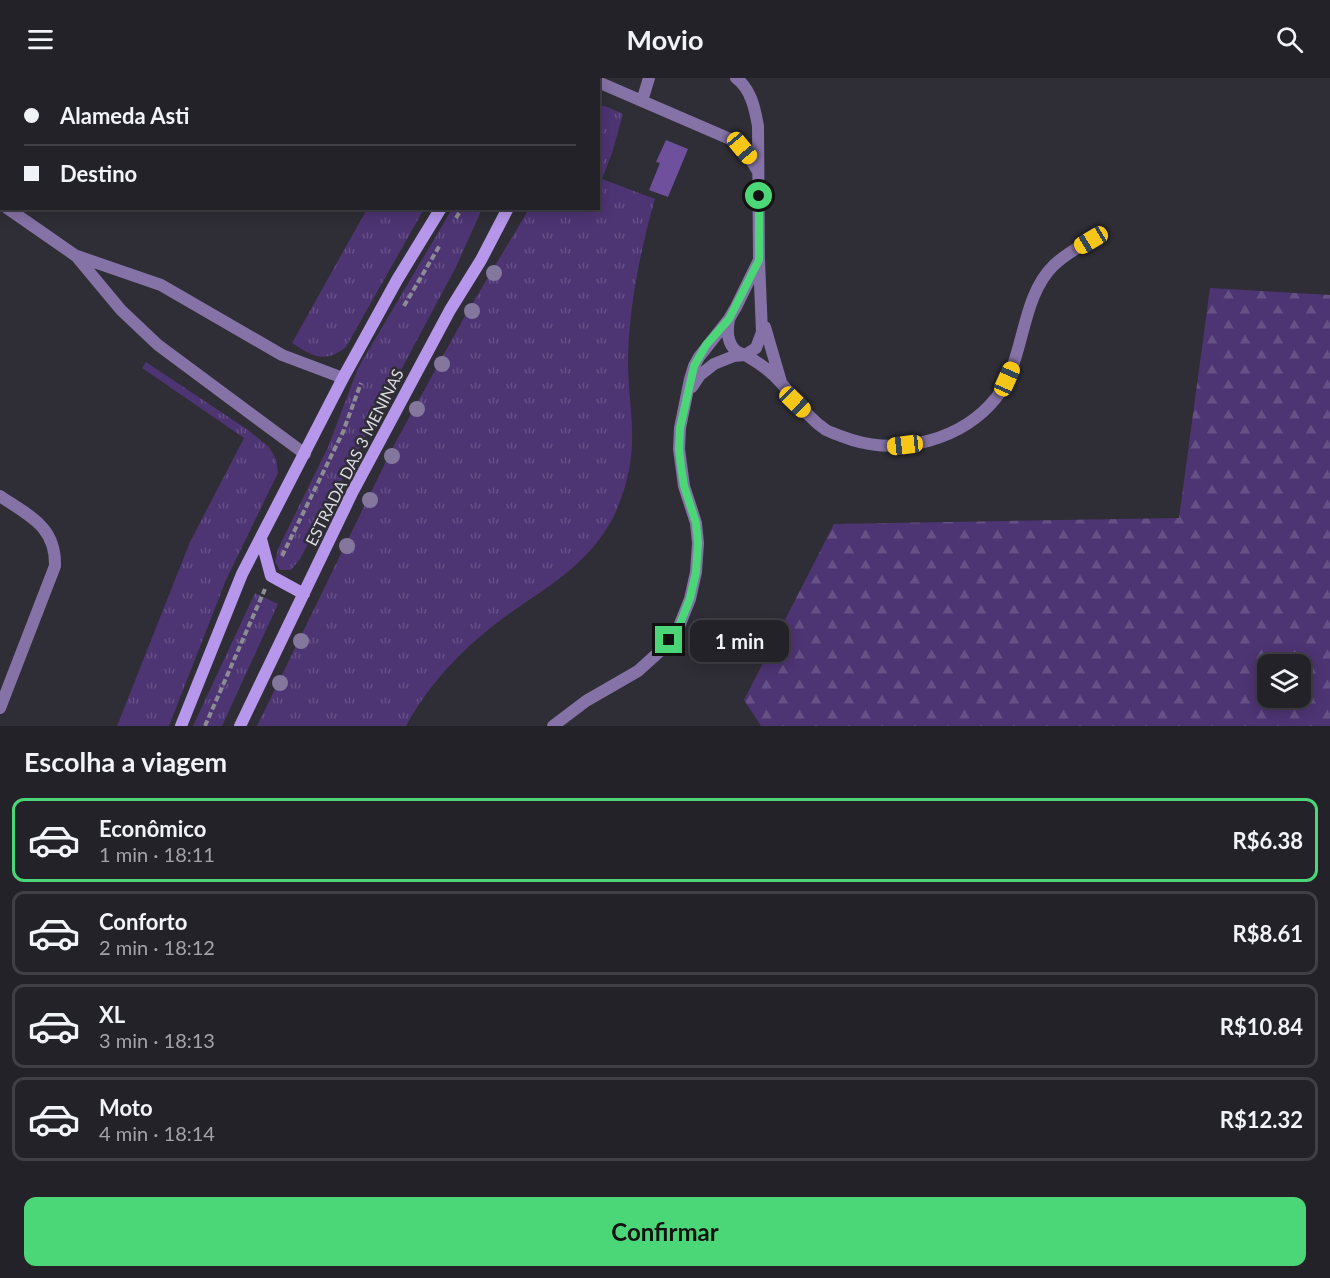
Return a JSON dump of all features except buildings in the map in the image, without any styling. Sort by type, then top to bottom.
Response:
[{"type":"main road","points":[[181,726],[242,574],[344,378],[440,210]]},
{"type":"main road","name":"ESTRADA DAS 3 MENINAS","points":[[240,726],[352,493],[507,210]]},
{"type":"main road","points":[[261,539],[271,576],[304,594]]},
{"type":"street","points":[[642,101],[649,78]]},
{"type":"street","points":[[689,391],[700,375],[720,360],[745,355],[756,348],[762,332],[758,126],[755,109],[748,92],[736,78]]},
{"type":"street","points":[[600,83],[730,139],[751,158],[759,175]]},
{"type":"street","points":[[10,210],[76,256],[121,310],[158,345],[305,453]]},
{"type":"street","points":[[729,319],[727,331],[736,352],[762,366],[782,383],[795,402],[827,430],[867,444],[892,446],[918,443],[960,428],[980,414],[996,397],[1015,360],[1029,307],[1041,285],[1052,267],[1071,251],[1091,240]]},
{"type":"street","points":[[76,256],[161,285],[282,355],[344,378]]},
{"type":"street","points":[[553,726],[586,701],[638,671],[659,652],[678,629],[690,598],[696,572],[698,543],[696,523],[684,486],[679,449],[680,428],[694,366],[706,345],[729,319],[759,260]]},
{"type":"street","points":[[763,321],[782,383]]},
{"type":"street","points":[[0,496],[37,521],[46,530],[55,552],[54,566],[0,708]]},
{"type":"path","points":[[456,219],[461,210]]},
{"type":"path","points":[[402,308],[444,239]]},
{"type":"path","points":[[282,556],[344,432],[363,375]]},
{"type":"path","points":[[205,726],[262,595]]},
{"type":"green space","points":[[600,106],[623,114],[602,179],[655,199],[644,239],[630,324],[628,365],[632,442],[629,473],[612,520],[590,551],[578,563],[491,627],[450,665],[426,694],[406,726],[257,726],[394,445],[466,314],[528,210],[600,210]]},
{"type":"green space","points":[[366,210],[423,210],[346,347],[325,357],[306,352],[292,343]]},
{"type":"green space","points":[[451,210],[482,210],[456,267],[300,559],[291,570],[280,570],[275,562],[278,549],[328,447],[358,368]]},
{"type":"green space","points":[[1210,288],[1330,295],[1330,726],[761,726],[744,700],[834,524],[1179,518]]},
{"type":"green space","points":[[146,362],[248,430],[269,447],[276,459],[278,473],[226,580],[169,726],[117,726],[190,542],[244,438],[142,368]]},
{"type":"green space","points":[[255,593],[278,604],[222,726],[193,726]]},
{"type":"route","points":[[669,640],[678,629],[690,598],[696,572],[698,543],[696,523],[684,486],[679,449],[680,428],[690,378],[706,345],[729,319],[759,260],[759,196]]}]
